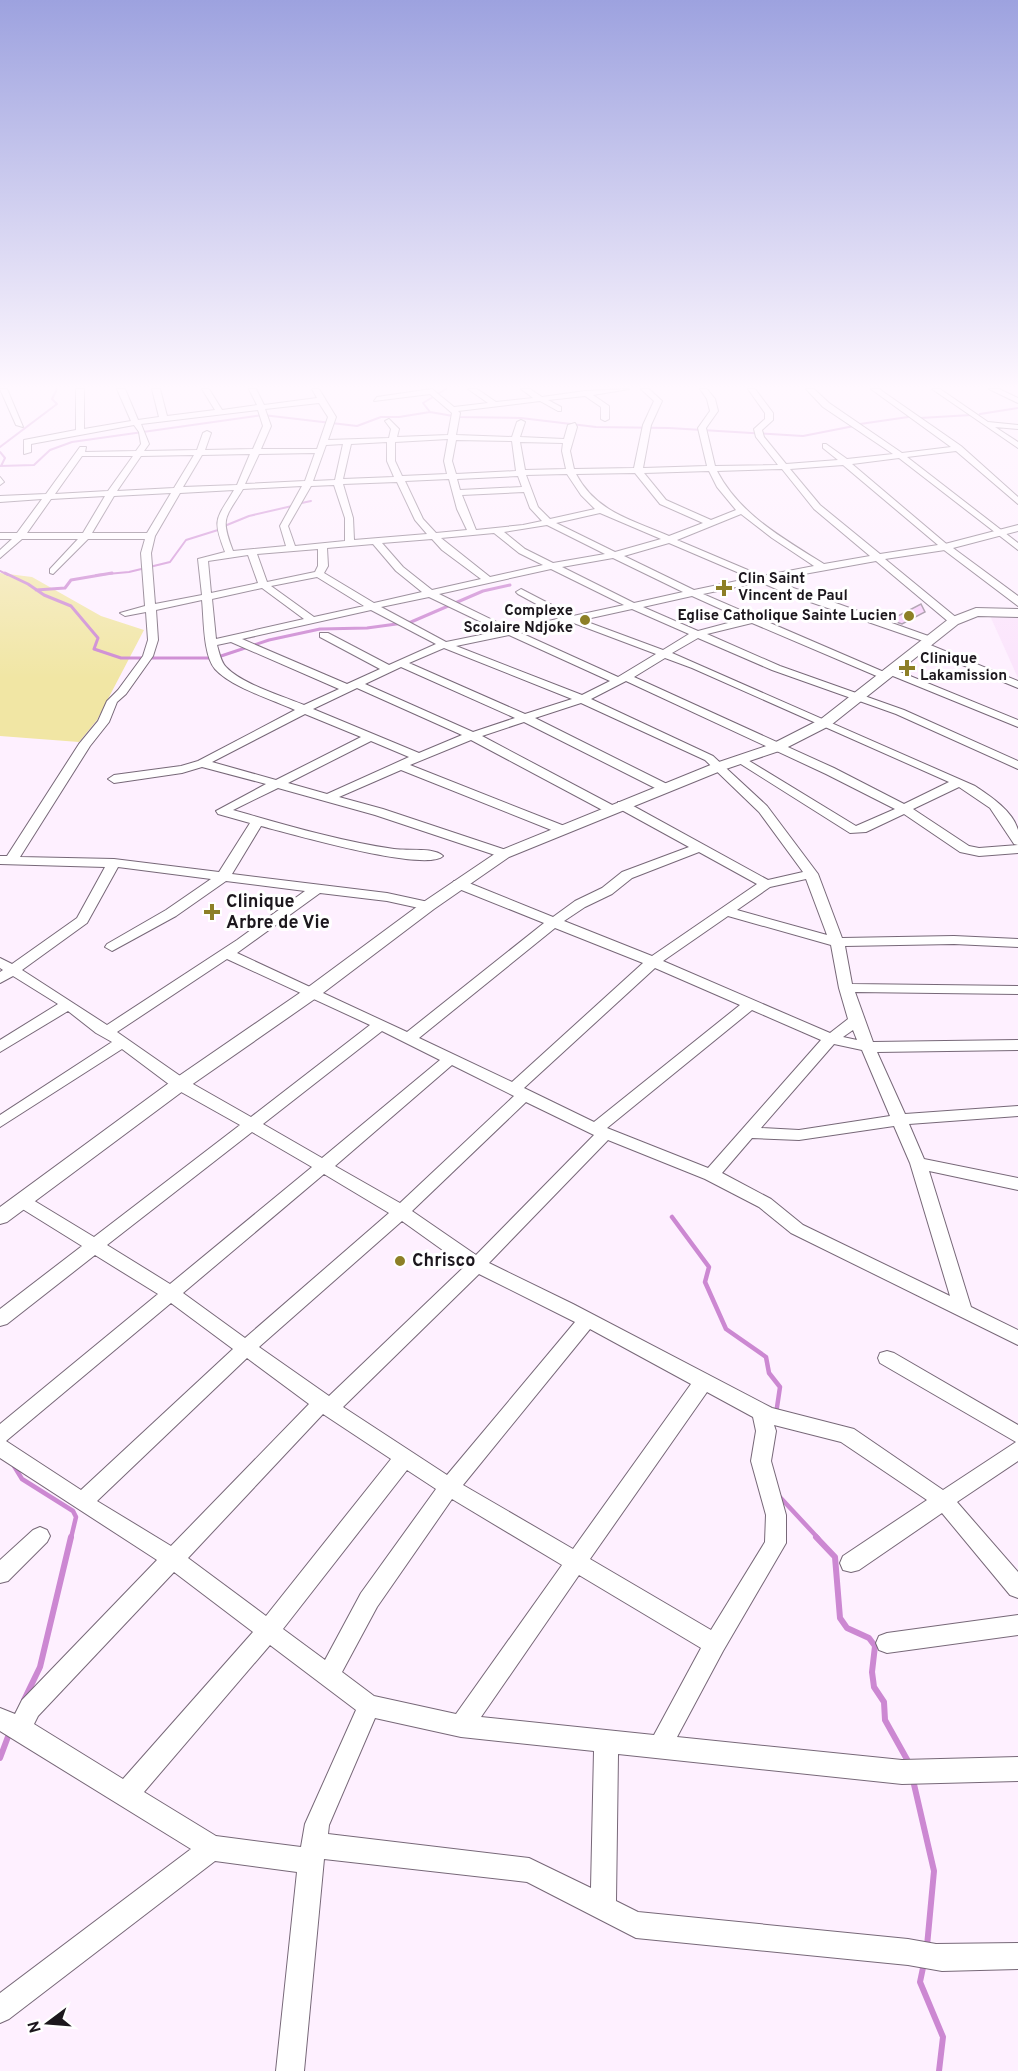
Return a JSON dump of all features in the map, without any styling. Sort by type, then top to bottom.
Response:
[{"type":"street","points":[[0,555],[20,536],[57,486]]},
{"type":"street","points":[[53,571],[86,536],[117,486]]},
{"type":"street","points":[[6,860],[85,744],[103,722],[112,701],[122,692],[146,659],[153,640],[146,553],[150,536],[178,486]]},
{"type":"street","points":[[0,500],[271,486]]},
{"type":"street","points":[[291,548],[284,526],[307,486]]},
{"type":"street","points":[[339,486],[349,518],[350,544]]},
{"type":"street","points":[[403,486],[419,520],[433,536],[470,568],[488,580]]},
{"type":"street","points":[[455,486],[461,509],[472,531]]},
{"type":"street","points":[[527,486],[534,508],[549,523],[692,593],[886,673],[1018,724]]},
{"type":"street","points":[[577,486],[580,492],[601,510],[758,579],[926,642],[1018,685]]},
{"type":"street","points":[[650,486],[663,502],[709,522]]},
{"type":"street","points":[[722,486],[743,510],[784,542],[822,567]]},
{"type":"street","points":[[798,486],[817,507],[954,621]]},
{"type":"street","points":[[874,486],[945,547],[1018,602]]},
{"type":"street","points":[[940,486],[1018,547]]},
{"type":"street","points":[[1001,486],[1018,501]]},
{"type":"street","points":[[230,554],[219,528],[220,520],[240,487]]},
{"type":"street","points":[[457,493],[528,489]]},
{"type":"street","points":[[416,756],[232,677],[219,667],[211,643],[203,559],[230,554],[496,530],[549,523],[601,510]]},
{"type":"street","points":[[211,643],[374,608],[488,580],[615,554],[669,540],[743,510]]},
{"type":"street","points":[[114,779],[182,769],[202,763],[305,709],[401,663],[445,645],[758,579],[877,556],[945,547],[1018,528]]},
{"type":"street","points":[[496,530],[522,551],[633,606],[776,668],[910,716],[1018,765]]},
{"type":"street","points":[[0,536],[150,536]]},
{"type":"street","points":[[376,542],[397,570],[430,594],[450,605],[777,747],[905,809],[970,851],[1018,849]]},
{"type":"street","points":[[319,574],[323,566],[322,546]]},
{"type":"street","points":[[252,552],[263,585],[312,620]]},
{"type":"street","points":[[125,613],[319,574],[374,608],[445,645],[582,699],[709,758],[763,809],[811,874],[837,942],[846,988],[856,1020],[918,1162],[963,1310]]},
{"type":"street","points":[[521,592],[571,619],[662,653],[959,783],[994,803],[1018,841]]},
{"type":"street","points":[[1,1215],[180,1084],[313,992],[428,906],[504,854],[718,767],[777,747],[826,723],[954,621],[976,612],[1018,613]]},
{"type":"street","points":[[330,797],[416,756],[582,699],[622,679],[697,634],[754,619]]},
{"type":"street","points":[[324,635],[389,669]]},
{"type":"street","points":[[231,638],[473,735],[766,884]]},
{"type":"street","points":[[401,663],[527,719],[665,788]]},
{"type":"street","points":[[371,737],[222,811],[342,844],[396,853],[437,856]]},
{"type":"street","points":[[742,760],[854,830],[862,829],[959,783]]},
{"type":"street","points":[[202,763],[330,797],[426,826],[504,854]]},
{"type":"street","points":[[399,765],[563,830]]},
{"type":"street","points":[[112,947],[171,913],[223,877],[258,820]]},
{"type":"street","points":[[409,1038],[554,922],[580,904],[607,891],[627,875],[699,848]]},
{"type":"street","points":[[6,860],[114,863],[412,901],[428,906]]},
{"type":"street","points":[[0,979],[82,920],[114,863]]},
{"type":"street","points":[[82,1502],[246,1348],[401,1212],[518,1092],[652,962],[766,884],[811,874]]},
{"type":"street","points":[[459,884],[652,962],[831,1039],[868,1047],[1018,1045]]},
{"type":"street","points":[[101,1029],[110,1030],[226,953],[316,889]]},
{"type":"street","points":[[728,912],[837,942],[954,940],[1018,943]]},
{"type":"street","points":[[226,953],[313,992],[600,1131],[711,1175],[765,1203],[796,1229],[1018,1338]]},
{"type":"street","points":[[0,962],[68,1004],[180,1084],[401,1212],[477,1265],[770,1416],[811,1424],[847,1435],[944,1501],[1018,1588]]},
{"type":"street","points":[[846,988],[1018,990]]},
{"type":"street","points":[[0,1047],[68,1004]]},
{"type":"street","points":[[750,1004],[600,1131],[477,1265],[326,1405],[173,1558],[30,1708],[6,1725],[212,1848],[312,1853],[529,1870],[603,1906],[636,1925],[925,1956],[1018,1956]]},
{"type":"street","points":[[711,1175],[831,1039],[856,1020]]},
{"type":"street","points":[[0,1319],[380,1025]]},
{"type":"street","points":[[0,1122],[121,1043]]},
{"type":"street","points":[[0,1435],[169,1292],[323,1168],[450,1059]]},
{"type":"street","points":[[749,1133],[799,1135],[899,1120],[1018,1111]]},
{"type":"street","points":[[918,1162],[1018,1184]]},
{"type":"street","points":[[22,1201],[169,1292],[326,1405],[449,1487],[715,1644]]},
{"type":"street","points":[[329,1675],[369,1600],[449,1487],[586,1320]]},
{"type":"street","points":[[887,1358],[1018,1435]]},
{"type":"street","points":[[461,1726],[574,1562],[703,1382]]},
{"type":"street","points":[[658,1748],[774,1543],[776,1515],[761,1461],[770,1416]]},
{"type":"street","points":[[0,1447],[82,1502],[173,1558],[369,1706],[461,1726],[658,1748],[910,1772],[1018,1769]]},
{"type":"street","points":[[851,1563],[1018,1450]]},
{"type":"street","points":[[124,1795],[269,1630],[404,1458]]},
{"type":"street","points":[[0,1574],[40,1536]]},
{"type":"street","points":[[887,1643],[1018,1625]]},
{"type":"street","points":[[290,2071],[316,1824],[369,1706]]},
{"type":"street","points":[[603,1906],[606,1741]]},
{"type":"street","points":[[0,2010],[212,1848]]},
{"type":"shaded area","points":[[0,573],[32,577],[101,616],[144,630],[97,720],[79,742],[0,736]]},
{"type":"shaded area","points":[[993,613],[1018,615],[1018,678],[991,618]]},
{"type":"building","points":[[921,604],[925,612],[902,624],[890,620]]},
{"type":"waterway","points":[[297,504],[311,501]]},
{"type":"waterway","points":[[222,527],[249,516],[292,506]]},
{"type":"waterway","points":[[105,574],[129,572],[170,562],[186,540],[218,530]]},
{"type":"waterway","points":[[0,571],[8,575]]},
{"type":"waterway","points":[[5,573],[37,590]]},
{"type":"waterway","points":[[105,574],[112,573]]},
{"type":"waterway","points":[[37,590],[65,588],[71,580],[105,574]]},
{"type":"waterway","points":[[96,575],[105,574]]},
{"type":"waterway","points":[[37,590],[71,606],[98,638],[94,649],[121,658],[215,658],[269,640],[320,629],[367,628],[411,622],[483,591],[510,585]]},
{"type":"waterway","points":[[672,1217],[709,1267],[705,1282],[726,1329],[766,1357],[769,1373],[780,1387],[776,1414]]},
{"type":"waterway","points":[[14,1466],[22,1479],[73,1511],[76,1517],[71,1538]]},
{"type":"waterway","points":[[778,1495],[818,1538]]},
{"type":"waterway","points":[[24,1700],[40,1667],[71,1537]]},
{"type":"waterway","points":[[816,1537],[835,1557],[840,1618],[847,1628],[869,1638],[875,1646],[872,1672],[874,1687],[884,1702],[885,1720],[909,1763]]},
{"type":"waterway","points":[[0,1758],[9,1734]]},
{"type":"waterway","points":[[913,1780],[934,1871],[927,1946]]},
{"type":"waterway","points":[[924,1963],[920,1982],[943,2037],[939,2071]]},
{"type":"place","name":"Clin Saint Vincent de Paul","points":[[724,588]]},
{"type":"place","name":"Eglise Catholique Sainte Lucien","points":[[909,616]]},
{"type":"place","name":"Complexe Scolaire Ndjoke","points":[[585,620]]},
{"type":"place","name":"Clinique Lakamission","points":[[907,668]]},
{"type":"place","name":"Clinique Arbre de Vie","points":[[212,912]]},
{"type":"place","name":"Chrisco","points":[[400,1261]]}]
